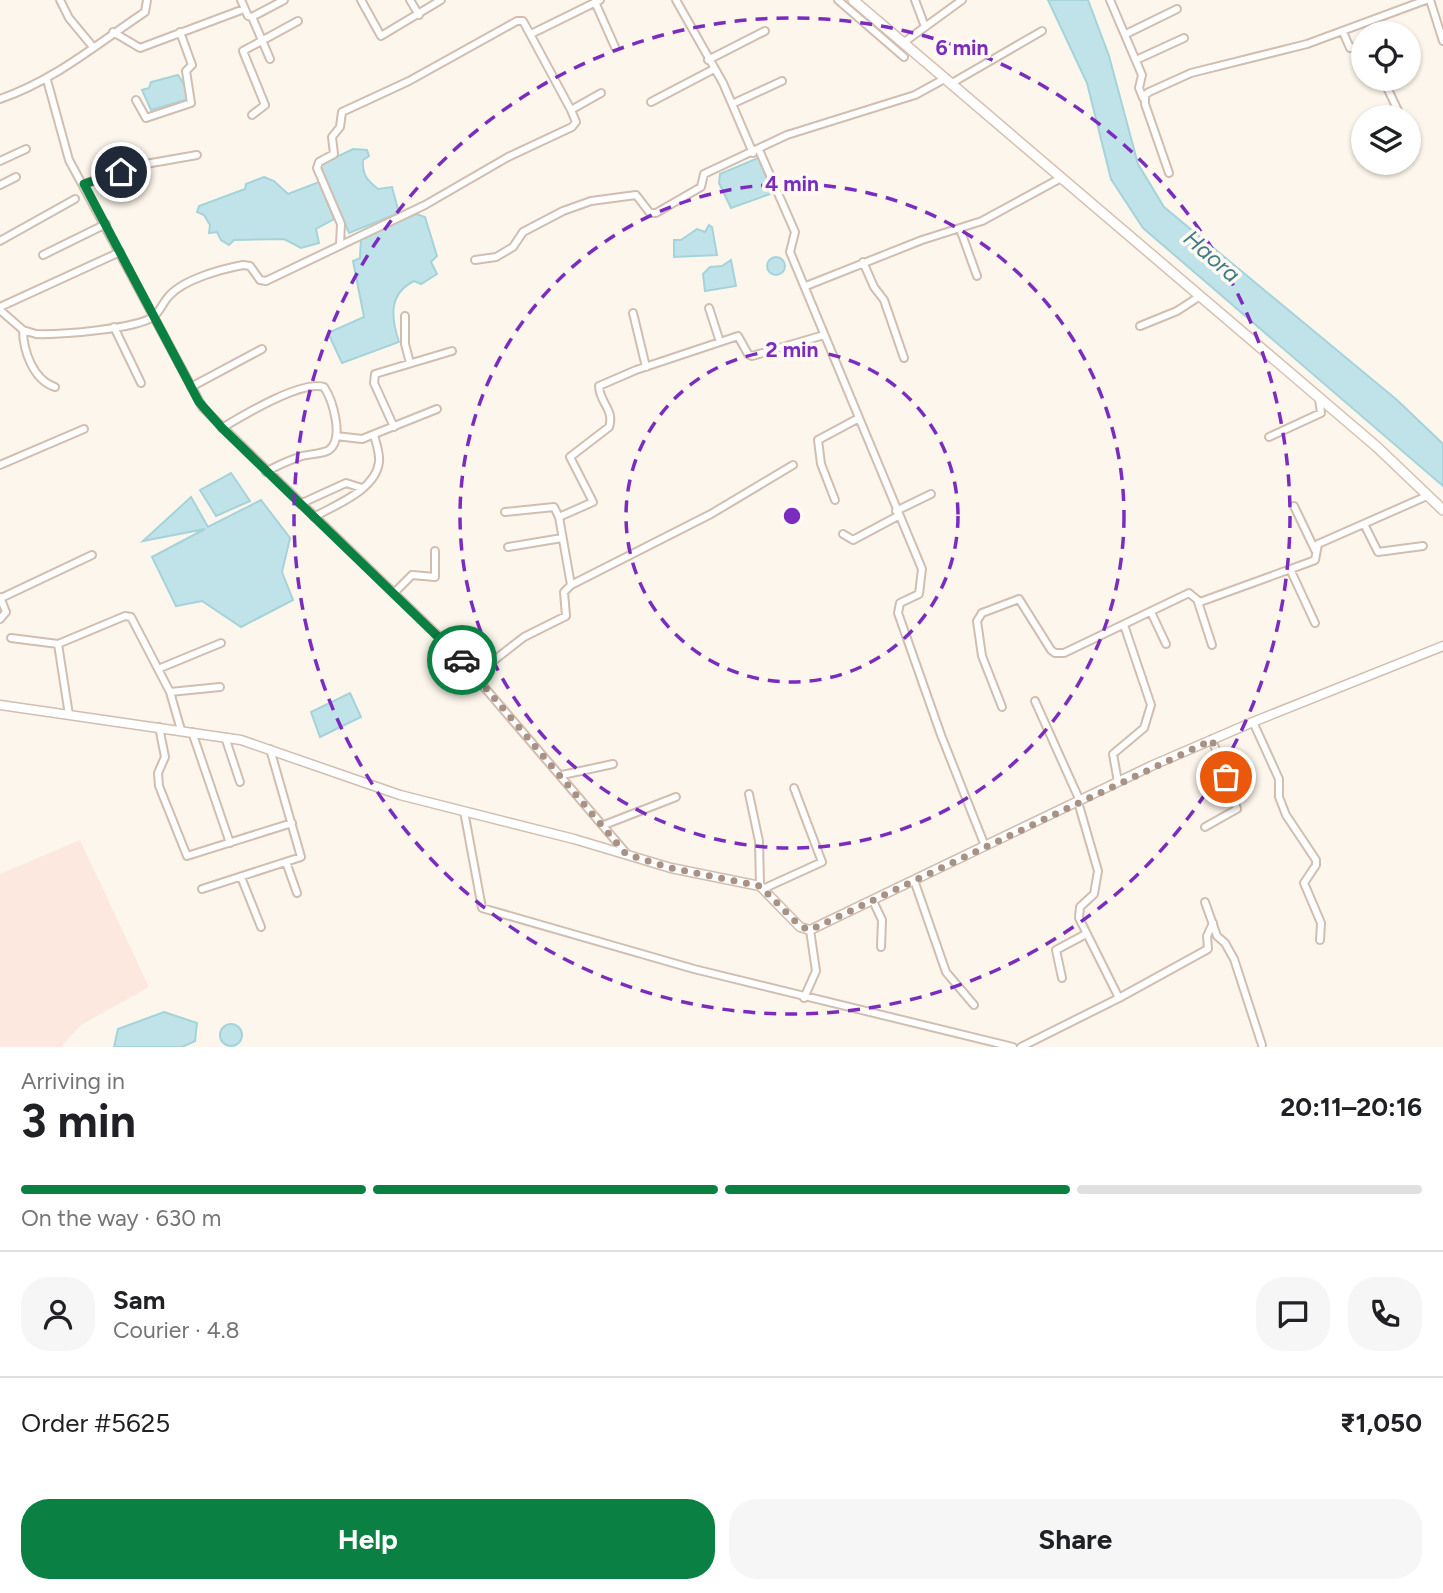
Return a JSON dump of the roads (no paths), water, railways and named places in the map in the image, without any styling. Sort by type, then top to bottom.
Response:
[{"type":"main road","points":[[853,0],[1377,447],[1443,510]]},
{"type":"street","points":[[60,0],[69,18],[93,47]]},
{"type":"street","points":[[0,99],[47,80],[145,12],[147,0]]},
{"type":"street","points":[[241,0],[244,9],[252,16],[270,59]]},
{"type":"street","points":[[252,16],[284,0]]},
{"type":"street","points":[[361,0],[381,36],[441,0]]},
{"type":"street","points":[[410,0],[419,15]]},
{"type":"street","points":[[677,0],[792,223],[795,236],[790,252],[923,575],[919,594],[900,603],[898,612],[941,735],[985,846]]},
{"type":"street","points":[[838,0],[904,57]]},
{"type":"street","points":[[915,0],[924,24]]},
{"type":"street","points":[[903,43],[924,24],[962,0]]},
{"type":"street","points":[[1110,0],[1142,75],[1139,88],[1169,173]]},
{"type":"street","points":[[1144,100],[1149,92],[1191,73],[1343,32],[1428,0],[1443,41]]},
{"type":"street","points":[[531,34],[597,1],[615,47]]},
{"type":"street","points":[[114,32],[140,48],[244,9]]},
{"type":"street","points":[[1126,34],[1177,9]]},
{"type":"street","points":[[252,115],[265,105],[243,51],[298,21]]},
{"type":"street","points":[[120,252],[0,309],[23,330],[50,334],[114,327],[152,317],[169,296],[185,285],[243,265],[250,266],[260,280],[266,282],[425,205],[508,157],[572,127],[576,122],[571,110],[523,21],[517,21],[409,81],[341,112],[340,127],[332,137],[334,153],[319,162],[317,168],[341,224],[340,244]]},
{"type":"street","points":[[708,60],[765,31]]},
{"type":"street","points":[[136,100],[146,118],[191,103],[186,71],[192,65],[180,32]]},
{"type":"street","points":[[475,260],[495,257],[513,247],[523,232],[591,201],[636,194],[653,214],[701,187],[704,174],[787,135],[915,95],[1042,32]]},
{"type":"street","points":[[1343,32],[1351,48]]},
{"type":"street","points":[[1136,60],[1184,38]]},
{"type":"street","points":[[651,102],[714,69]]},
{"type":"street","points":[[47,80],[64,148],[203,408],[475,675],[626,854]]},
{"type":"street","points":[[732,104],[782,81]]},
{"type":"street","points":[[571,110],[601,93]]},
{"type":"street","points":[[0,161],[26,149]]},
{"type":"street","points":[[84,184],[155,161],[197,155]]},
{"type":"street","points":[[0,185],[16,177]]},
{"type":"street","points":[[806,286],[863,262],[994,215],[1061,178]]},
{"type":"street","points":[[0,241],[75,199]]},
{"type":"street","points":[[43,255],[106,224]]},
{"type":"street","points":[[960,229],[976,276]]},
{"type":"street","points":[[863,262],[874,287],[884,300],[905,358]]},
{"type":"street","points":[[1140,326],[1177,311],[1200,296]]},
{"type":"street","points":[[709,307],[720,342]]},
{"type":"street","points":[[633,313],[646,367]]},
{"type":"street","points":[[405,316],[405,344],[410,363]]},
{"type":"street","points":[[114,327],[141,383]]},
{"type":"street","points":[[23,330],[25,346],[38,377],[55,387]]},
{"type":"street","points":[[559,517],[593,502],[570,457],[609,427],[611,413],[598,387],[646,367],[739,337],[748,354],[752,356],[824,335]]},
{"type":"street","points":[[191,387],[261,349]]},
{"type":"street","points":[[394,427],[373,376],[452,351]]},
{"type":"street","points":[[222,428],[292,393],[320,385],[331,401],[336,436],[329,450],[295,458],[266,472]]},
{"type":"street","points":[[1269,437],[1321,413],[1319,397]]},
{"type":"street","points":[[336,436],[357,439],[374,435],[437,409]]},
{"type":"street","points":[[835,500],[821,464],[818,440],[859,418]]},
{"type":"street","points":[[0,465],[84,429]]},
{"type":"street","points":[[314,517],[362,488],[378,465],[374,435]]},
{"type":"street","points":[[475,675],[524,637],[567,615],[564,592],[571,585],[711,514],[793,465]]},
{"type":"street","points":[[300,504],[346,483],[362,488]]},
{"type":"street","points":[[843,534],[855,539],[931,494]]},
{"type":"street","points":[[1315,550],[1320,544],[1427,496]]},
{"type":"street","points":[[1198,602],[1314,561],[1315,550],[1294,506]]},
{"type":"street","points":[[505,512],[554,507],[559,517],[571,585]]},
{"type":"street","points":[[1364,524],[1378,552],[1423,546]]},
{"type":"street","points":[[508,547],[562,538]]},
{"type":"street","points":[[394,593],[412,575],[435,578],[435,551]]},
{"type":"street","points":[[0,619],[6,612],[0,598],[92,555]]},
{"type":"street","points":[[1290,569],[1315,622]]},
{"type":"street","points":[[1002,707],[982,656],[977,621],[982,613],[1019,599],[1051,650],[1058,654],[1190,593],[1198,602],[1212,645]]},
{"type":"street","points":[[1151,612],[1166,644]]},
{"type":"street","points":[[11,638],[58,644],[128,616],[170,692],[181,730]]},
{"type":"street","points":[[1118,782],[1113,754],[1144,728],[1151,705],[1124,625]]},
{"type":"street","points":[[158,669],[221,643]]},
{"type":"street","points":[[58,644],[69,715]]},
{"type":"street","points":[[0,705],[225,737],[270,749],[388,791],[593,844],[671,868],[762,887],[800,926],[810,930],[1118,782],[1253,722],[1443,646]]},
{"type":"street","points":[[170,692],[220,687]]},
{"type":"street","points":[[1035,701],[1079,802],[1098,871],[1094,894],[1079,910],[1086,934],[1119,998]]},
{"type":"street","points":[[1253,722],[1279,779],[1279,797],[1286,814],[1316,860],[1315,868],[1304,883],[1321,923],[1320,940]]},
{"type":"street","points":[[159,727],[165,757],[158,779],[185,853],[191,856],[292,823]]},
{"type":"street","points":[[192,732],[229,844]]},
{"type":"street","points":[[225,737],[240,782]]},
{"type":"street","points":[[1205,827],[1237,808],[1212,740]]},
{"type":"street","points":[[202,888],[302,856],[270,749]]},
{"type":"street","points":[[562,775],[613,764]]},
{"type":"street","points":[[762,887],[822,862],[794,788]]},
{"type":"street","points":[[749,793],[759,841],[762,887]]},
{"type":"street","points":[[604,825],[676,797]]},
{"type":"street","points":[[464,811],[482,908],[804,998],[1013,1047]]},
{"type":"street","points":[[286,862],[297,893]]},
{"type":"street","points":[[241,877],[261,927]]},
{"type":"street","points":[[914,880],[946,972],[974,1005]]},
{"type":"street","points":[[873,901],[882,920],[881,947]]},
{"type":"street","points":[[1205,902],[1219,938],[1226,943],[1234,959],[1262,1045]]},
{"type":"street","points":[[1021,1047],[1208,949],[1207,936],[1213,923]]},
{"type":"street","points":[[804,998],[816,971],[810,930]]},
{"type":"street","points":[[1062,978],[1056,950],[1086,934]]},
{"type":"water","name":"Haora","points":[[1048,0],[1088,0],[1109,56],[1138,164],[1164,207],[1397,400],[1443,444],[1443,486],[1143,228],[1111,179],[1087,83]]},
{"type":"water","points":[[178,75],[189,92],[186,100],[151,110],[142,90],[149,88],[151,82]]},
{"type":"water","points":[[353,149],[367,150],[369,156],[363,160],[366,177],[378,189],[392,187],[399,213],[349,233],[320,165]]},
{"type":"water","points":[[758,158],[773,193],[731,208],[719,183],[720,174]]},
{"type":"water","points":[[264,177],[274,181],[288,194],[319,182],[334,219],[316,229],[319,243],[301,248],[284,239],[234,240],[229,245],[221,240],[217,232],[209,233],[210,225],[204,215],[197,212],[199,206],[245,189],[246,184]]},
{"type":"water","points":[[416,214],[425,217],[437,256],[431,262],[437,274],[421,284],[414,281],[406,286],[396,300],[393,316],[399,342],[342,363],[328,333],[364,317],[353,261],[360,258],[361,238]]},
{"type":"water","points":[[709,225],[712,227],[717,255],[674,257],[674,240],[681,240],[697,229],[705,232]]},
{"type":"water","points":[[776,257],[782,260],[785,266],[782,272],[776,275],[770,272],[767,266],[770,260]]},
{"type":"water","points":[[731,260],[736,286],[705,291],[703,274],[710,267],[722,266]]},
{"type":"water","points":[[231,473],[250,501],[216,516],[200,490]]},
{"type":"water","points":[[191,497],[208,527],[261,500],[290,538],[282,572],[293,600],[241,627],[202,601],[176,606],[152,557],[205,529],[143,541]]},
{"type":"water","points":[[350,693],[361,717],[320,737],[311,712]]},
{"type":"water","points":[[164,1012],[197,1023],[195,1041],[182,1047],[114,1047],[118,1029]]},
{"type":"water","points":[[231,1024],[239,1027],[242,1035],[239,1043],[231,1046],[223,1043],[220,1035],[223,1027]]}]
